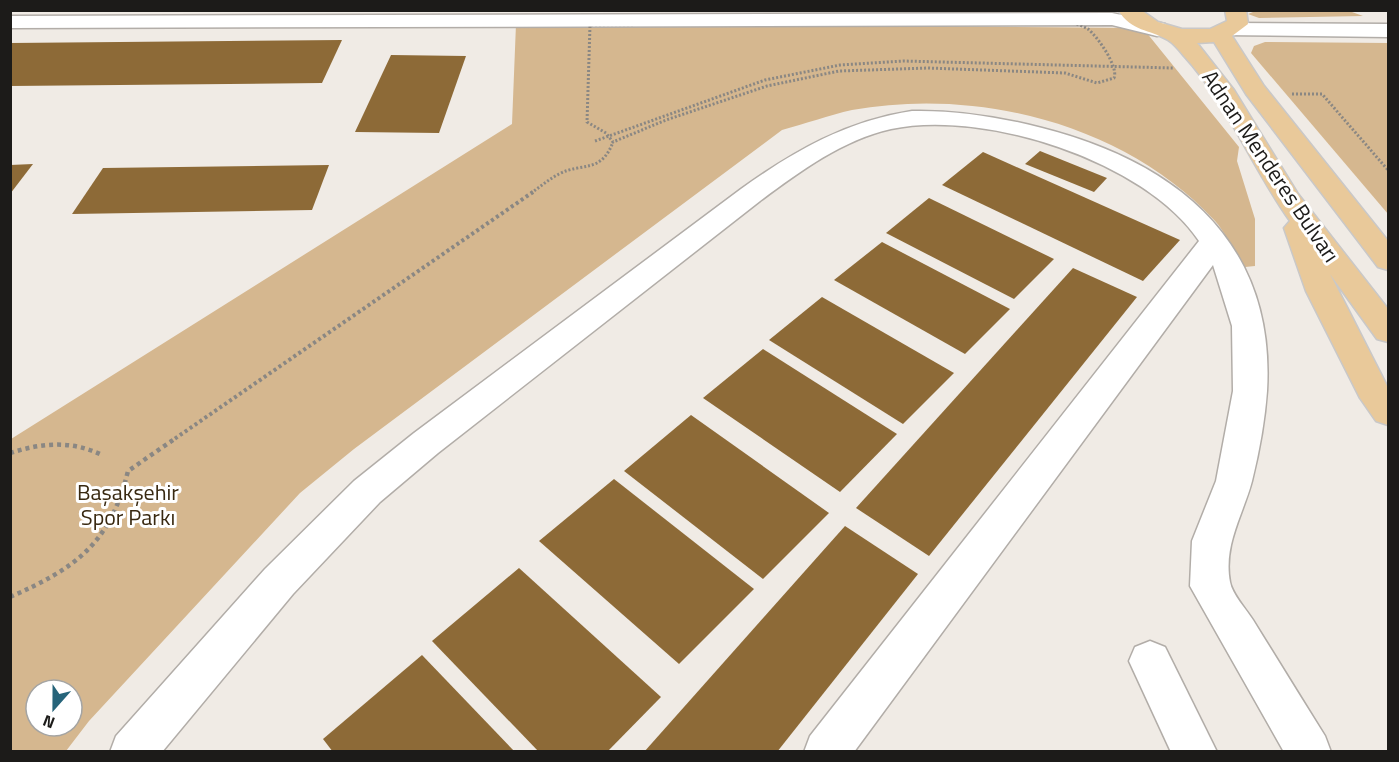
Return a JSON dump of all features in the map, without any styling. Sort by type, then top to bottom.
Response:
[{"type":"main road","points":[[1128,10],[1142,23],[1190,36],[1228,25]]},
{"type":"main road","name":"Adnan Menderes Bulvarı","points":[[1228,25],[1259,95],[1389,260]]},
{"type":"main road","name":"Adnan Menderes Bulvarı","points":[[1165,31],[1187,45],[1256,144],[1287,198],[1389,331]]},
{"type":"main road","points":[[1287,198],[1321,291],[1377,398],[1389,412]]},
{"type":"street","points":[[10,22],[1112,19],[1165,31]]},
{"type":"street","points":[[1228,25],[1389,31]]},
{"type":"street","points":[[132,752],[331,526],[403,460],[786,171],[849,135],[889,122],[927,118],[968,120],[1052,138],[1111,158],[1135,171],[1187,210],[1204,226],[1230,269],[1248,326],[1250,391],[1234,481],[1210,541],[1210,586],[1309,752]]},
{"type":"street","points":[[826,752],[1207,253],[1213,241]]},
{"type":"street","points":[[1150,661],[1195,752]]},
{"type":"path","points":[[10,597],[54,576],[82,555],[104,532],[117,508],[128,471],[560,173],[595,165],[606,157],[613,142],[666,120],[767,86],[839,71],[928,68],[1065,73],[1097,83],[1114,78],[1116,74],[1092,32],[1082,24],[1065,21],[590,25],[587,122],[613,142]]},
{"type":"path","points":[[595,141],[765,80],[840,65],[903,61],[1114,68],[1204,68]]},
{"type":"path","points":[[1259,95],[1322,94],[1389,170]]},
{"type":"path","points":[[10,453],[45,443],[68,443],[87,447],[102,455]]},
{"type":"green space","points":[[1253,12],[1352,12],[1363,16],[1259,18],[1248,14]]},
{"type":"green space","name":"Başakşehir Spor Parkı","points":[[516,24],[1137,28],[1146,32],[1239,147],[1237,161],[1255,219],[1255,266],[1245,267],[1215,221],[1179,188],[1139,160],[1095,138],[1048,121],[1000,110],[950,104],[901,104],[852,110],[782,130],[354,449],[300,493],[84,728],[84,678],[24,678],[24,738],[76,738],[66,751],[11,752],[11,439],[512,124]]},
{"type":"green space","points":[[1265,42],[1388,43],[1388,214],[1251,53],[1254,46]]},
{"type":"building","points":[[342,40],[322,83],[10,86],[10,43]]},
{"type":"building","points":[[391,55],[466,56],[439,133],[355,132]]},
{"type":"building","points":[[1040,151],[1107,178],[1094,192],[1025,164]]},
{"type":"building","points":[[983,152],[1180,240],[1143,281],[942,185]]},
{"type":"building","points":[[33,164],[10,194],[10,165]]},
{"type":"building","points":[[329,165],[312,210],[72,214],[103,168]]},
{"type":"building","points":[[929,198],[1054,259],[1014,299],[886,233]]},
{"type":"building","points":[[882,242],[1010,309],[965,354],[834,280]]},
{"type":"building","points":[[1073,268],[1137,297],[929,556],[856,508]]},
{"type":"building","points":[[822,297],[954,373],[903,424],[769,340]]},
{"type":"building","points":[[763,349],[897,434],[840,492],[703,398]]},
{"type":"building","points":[[691,415],[829,513],[763,579],[624,471]]},
{"type":"building","points":[[614,479],[754,589],[679,664],[539,541]]},
{"type":"building","points":[[845,526],[918,574],[777,752],[644,752]]},
{"type":"building","points":[[519,568],[661,697],[607,752],[539,752],[432,641]]},
{"type":"building","points":[[422,655],[515,752],[333,752],[323,739]]}]
